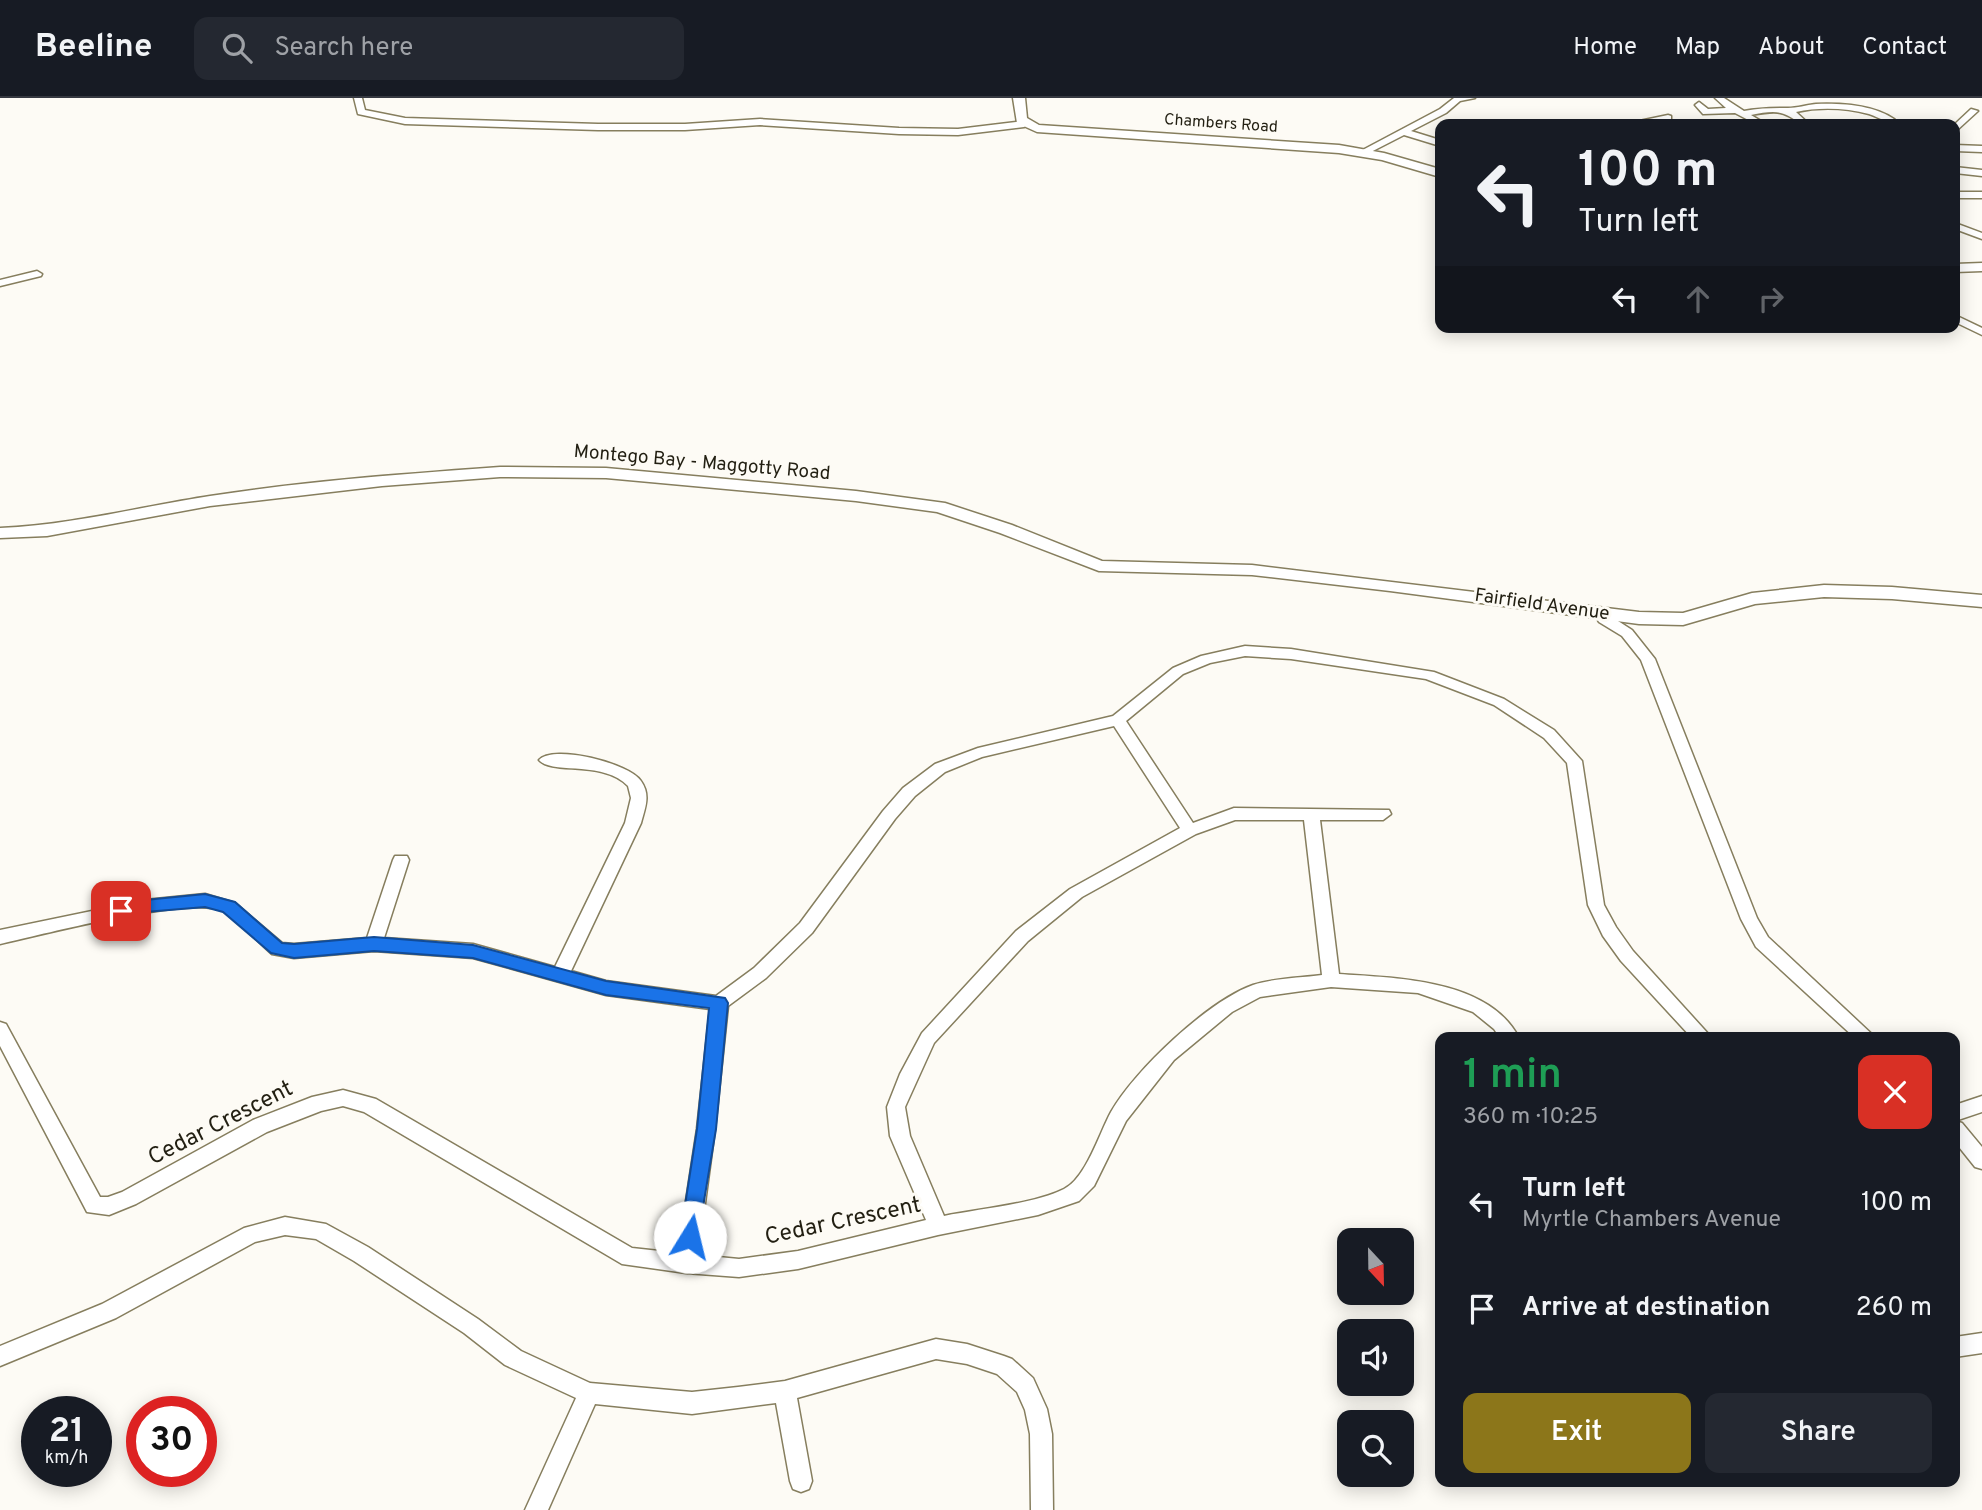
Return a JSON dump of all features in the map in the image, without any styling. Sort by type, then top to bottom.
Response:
[{"type":"street","points":[[358,98],[361,112],[419,122],[598,127],[685,127],[760,122],[958,132],[1024,124],[1020,117],[1019,98]]},
{"type":"street","points":[[1362,153],[1458,99],[1471,98]]},
{"type":"street","points":[[1719,98],[1753,119]]},
{"type":"street","points":[[1699,105],[1706,112],[1770,109],[1790,111],[1818,107],[1859,110],[1872,112],[1886,119]]},
{"type":"street","points":[[1790,111],[1799,119]]},
{"type":"street","points":[[1960,126],[1974,111]]},
{"type":"street","points":[[1662,119],[1668,118]]},
{"type":"street","name":"Chambers Road","points":[[1024,124],[1045,130],[1362,153],[1435,172]]},
{"type":"street","points":[[1403,132],[1435,142]]},
{"type":"street","points":[[1960,135],[1978,148]]},
{"type":"street","points":[[1960,148],[1978,148]]},
{"type":"street","points":[[1960,171],[1982,173]]},
{"type":"street","points":[[1960,194],[1982,195]]},
{"type":"street","points":[[1960,228],[1982,236]]},
{"type":"street","points":[[1960,268],[1982,267]]},
{"type":"street","points":[[0,283],[37,274]]},
{"type":"street","points":[[1960,321],[1982,332]]},
{"type":"street","name":"Montego Bay - Maggotty Road","points":[[0,533],[47,531],[210,501],[383,481],[500,472],[606,473],[856,496],[939,507],[1006,529],[1099,566]]},
{"type":"street","name":"Fairfield Avenue","points":[[1099,566],[1252,570],[1390,585],[1601,614],[1682,619],[1718,611],[1752,599],[1824,591],[1892,593],[1982,601]]},
{"type":"street","points":[[1601,614],[1604,620],[1627,632],[1648,659],[1749,919],[1762,942],[1860,1032]]},
{"type":"street","points":[[0,937],[145,906],[205,901],[229,907],[278,949],[294,951],[374,944],[473,951],[606,988],[719,1003],[760,973],[806,928],[888,815],[909,792],[940,768],[978,753],[1118,720],[1178,671],[1206,659],[1245,651],[1292,654],[1429,675],[1499,702],[1549,734],[1574,761],[1596,905],[1609,931],[1627,956],[1697,1032]]},
{"type":"street","points":[[1118,720],[1190,830]]},
{"type":"street","points":[[547,760],[600,764],[625,773],[636,783],[640,798],[633,823],[560,975]]},
{"type":"street","points":[[1311,813],[1331,980]]},
{"type":"street","points":[[938,1226],[900,1136],[896,1107],[928,1038],[1022,936],[1065,902],[1190,830],[1234,814],[1383,814]]},
{"type":"street","points":[[374,944],[401,860]]},
{"type":"street","name":"Cedar Crescent","points":[[0,1029],[94,1206],[108,1206],[130,1198],[260,1126],[319,1103],[343,1098],[369,1105],[629,1256],[738,1268],[798,1261],[938,1226],[1038,1206],[1072,1195],[1087,1180],[1119,1115],[1168,1055],[1216,1015],[1258,991],[1331,980],[1407,985],[1439,992],[1479,1007],[1506,1032]]},
{"type":"street","points":[[686,1264],[706,1129],[719,1003]]},
{"type":"street","points":[[1960,1111],[1982,1104]]},
{"type":"street","points":[[1960,1135],[1982,1161]]},
{"type":"street","points":[[0,1356],[109,1311],[251,1234],[285,1226],[319,1230],[449,1311],[513,1357],[589,1393],[692,1403],[785,1391],[936,1349],[967,1354],[1004,1366],[1025,1385],[1037,1409],[1041,1434],[1042,1510]]},
{"type":"street","points":[[1960,1345],[1982,1343]]},
{"type":"street","points":[[785,1391],[802,1481]]},
{"type":"street","points":[[536,1510],[589,1393]]},
{"type":"route","points":[[121,911],[145,906],[205,901],[229,907],[278,949],[294,951],[374,944],[473,951],[606,988],[719,1003],[706,1129],[690,1237]]}]
